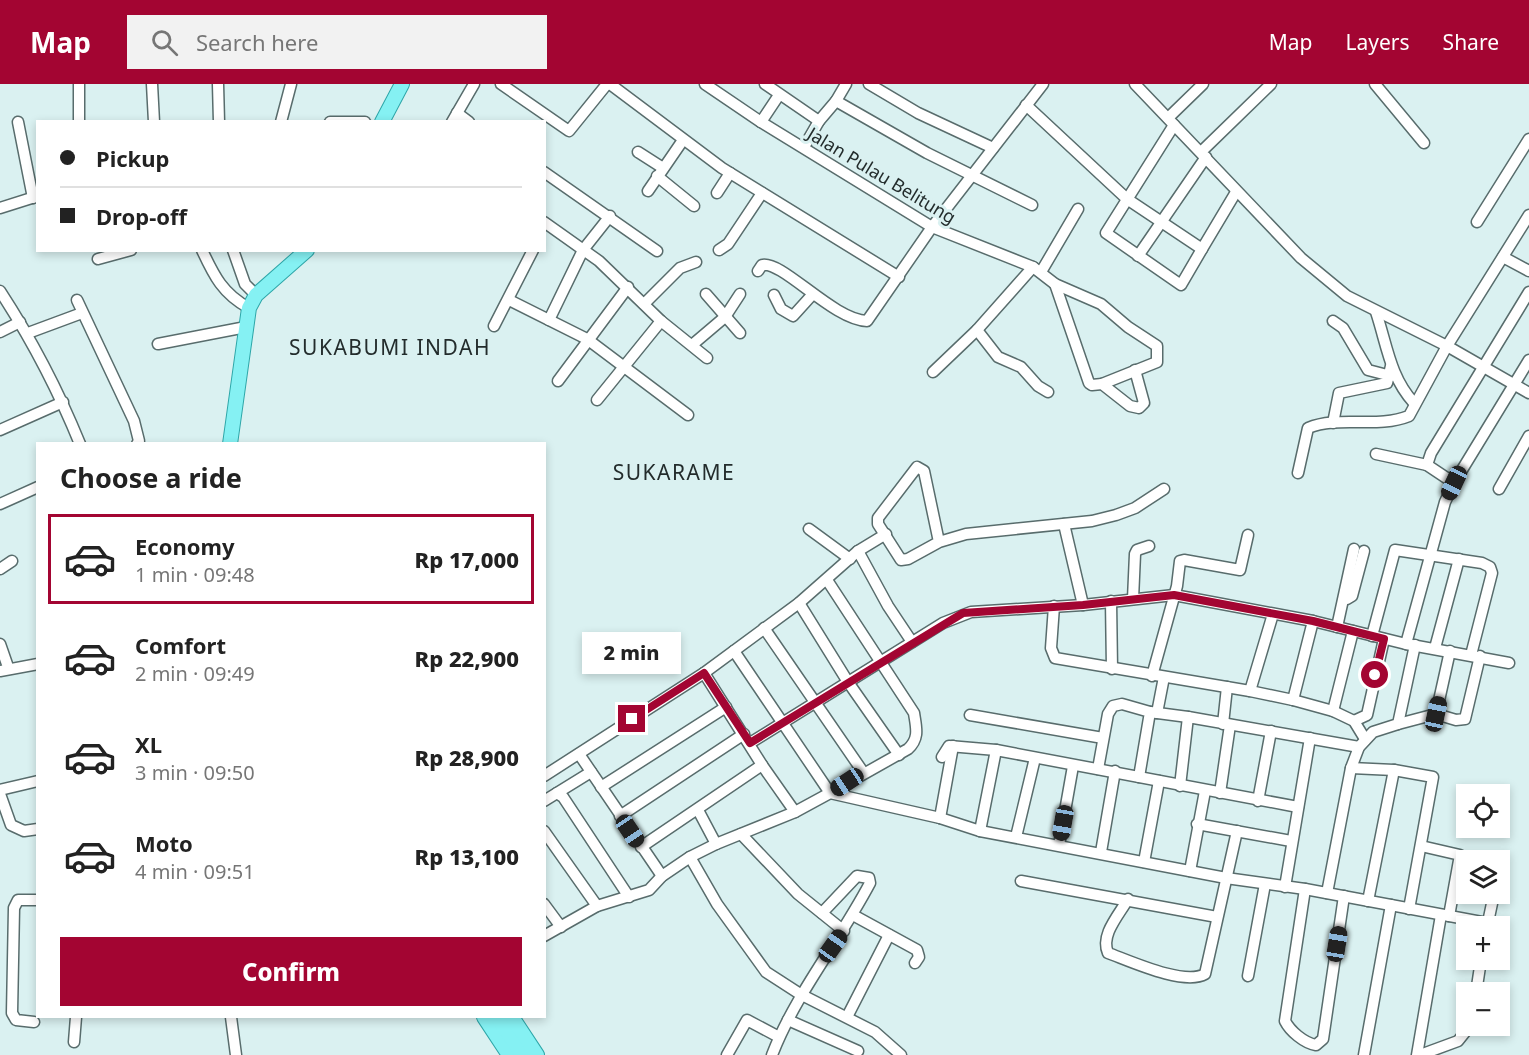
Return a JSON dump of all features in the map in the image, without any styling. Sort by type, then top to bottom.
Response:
[{"type":"main road","points":[[383,120],[402,84]]},
{"type":"main road","points":[[230,442],[249,308],[256,295],[305,252]]},
{"type":"main road","points":[[485,1018],[509,1055]]},
{"type":"main road","points":[[498,1018],[523,1055]]},
{"type":"main road","points":[[513,1018],[537,1055]]},
{"type":"street","points":[[79,84],[79,120]]},
{"type":"street","points":[[152,84],[154,120]]},
{"type":"street","points":[[218,84],[219,120]]},
{"type":"street","points":[[282,120],[291,84]]},
{"type":"street","points":[[454,117],[474,84]]},
{"type":"street","points":[[501,84],[569,132],[608,84],[730,173],[899,277]]},
{"type":"street","name":"Jalan Pulau Belitung","points":[[705,84],[761,122],[932,228],[1037,270],[1054,284],[1092,298],[1157,346],[1157,362],[1135,370]]},
{"type":"street","points":[[765,84],[819,121]]},
{"type":"street","points":[[804,147],[819,121],[836,101],[846,84]]},
{"type":"street","points":[[869,84],[918,112],[993,148]]},
{"type":"street","points":[[758,271],[762,265],[772,265],[812,295],[856,320],[867,321],[932,228],[1043,84]]},
{"type":"street","points":[[1136,84],[1301,258],[1347,296],[1447,346],[1529,393]]},
{"type":"street","points":[[1203,84],[1171,121],[1106,233],[1182,285],[1236,192]]},
{"type":"street","points":[[1138,256],[1204,154],[1271,84]]},
{"type":"street","points":[[1375,84],[1424,143]]},
{"type":"street","points":[[761,122],[779,95]]},
{"type":"street","points":[[836,101],[927,153],[1032,205]]},
{"type":"street","points":[[1026,105],[1127,199],[1202,249]]},
{"type":"street","points":[[0,208],[35,197],[18,122]]},
{"type":"street","points":[[648,191],[683,140]]},
{"type":"street","points":[[1477,222],[1528,145]]},
{"type":"street","points":[[638,152],[694,206]]},
{"type":"street","points":[[546,173],[642,238],[657,251]]},
{"type":"street","points":[[717,193],[730,173]]},
{"type":"street","points":[[719,250],[728,244],[762,194]]},
{"type":"street","points":[[933,372],[1037,270],[1078,209]]},
{"type":"street","points":[[1298,473],[1306,430],[1319,423],[1406,417],[1413,411],[1414,403],[1447,346],[1529,215]]},
{"type":"street","points":[[549,320],[583,250],[610,216]]},
{"type":"street","points":[[546,226],[583,250],[628,287],[661,321],[707,358]]},
{"type":"street","points":[[98,260],[124,252]]},
{"type":"street","points":[[203,252],[218,284],[227,294],[249,308]]},
{"type":"street","points":[[234,252],[245,284],[256,295]]},
{"type":"street","points":[[494,327],[532,252]]},
{"type":"street","points":[[1503,256],[1529,271]]},
{"type":"street","points":[[644,304],[680,268],[696,262]]},
{"type":"street","points":[[1054,284],[1089,383],[1102,384],[1135,370],[1143,398],[1142,407],[1130,406],[1102,384]]},
{"type":"street","points":[[558,381],[587,339],[628,287]]},
{"type":"street","points":[[0,291],[28,333],[63,402],[79,442]]},
{"type":"street","points":[[1427,465],[1482,366],[1529,292]]},
{"type":"street","points":[[706,294],[740,333]]},
{"type":"street","points":[[692,345],[725,317],[740,294]]},
{"type":"street","points":[[774,295],[781,309],[793,316],[812,295]]},
{"type":"street","points":[[77,300],[134,420],[137,442]]},
{"type":"street","points":[[509,300],[587,339],[688,415]]},
{"type":"street","points":[[1376,312],[1390,375],[1414,403]]},
{"type":"street","points":[[28,333],[82,313]]},
{"type":"street","points":[[597,400],[661,321]]},
{"type":"street","points":[[1333,321],[1342,328],[1368,370],[1371,385]]},
{"type":"street","points":[[0,332],[20,322]]},
{"type":"street","points":[[158,344],[246,327]]},
{"type":"street","points":[[977,330],[998,357],[1022,367],[1038,386],[1048,392]]},
{"type":"street","points":[[1398,724],[1411,645],[1438,521],[1454,483],[1529,360]]},
{"type":"street","points":[[1368,370],[1390,375],[1404,393]]},
{"type":"street","points":[[1333,423],[1339,393],[1371,385],[1390,375]]},
{"type":"street","points":[[0,430],[63,402]]},
{"type":"street","points":[[1499,489],[1529,436]]},
{"type":"street","points":[[1376,454],[1427,465],[1454,483]]},
{"type":"street","points":[[939,542],[924,471],[919,467],[879,514],[878,524],[901,560],[908,559],[939,542],[978,531],[1064,524],[1116,515],[1135,508],[1164,489]]},
{"type":"street","points":[[0,504],[36,488]]},
{"type":"street","points":[[1064,524],[1083,605]]},
{"type":"street","points":[[809,529],[854,555],[912,642]]},
{"type":"street","points":[[546,775],[704,673],[799,603],[854,555],[886,534]]},
{"type":"street","points":[[1152,676],[1182,560],[1240,570],[1248,535]]},
{"type":"street","points":[[1133,599],[1135,554],[1137,550],[1149,546]]},
{"type":"street","points":[[1327,893],[1351,768],[1362,743],[1381,728],[1436,714],[1456,720],[1467,716],[1491,569],[1489,565],[1397,549],[1392,551],[1372,636]]},
{"type":"street","points":[[1337,627],[1344,600],[1352,596],[1359,550]]},
{"type":"street","points":[[1435,648],[1459,559]]},
{"type":"street","points":[[0,569],[12,561]]},
{"type":"street","points":[[546,935],[597,906],[649,890],[662,876],[690,857],[795,812],[863,772],[899,755],[915,743],[917,734],[914,713],[828,580]]},
{"type":"street","points":[[620,816],[747,739],[782,723],[963,613],[1083,605],[1174,595],[1313,621],[1411,645],[1509,663]]},
{"type":"street","points":[[1111,601],[1112,669]]},
{"type":"street","points":[[799,603],[848,682],[899,755]]},
{"type":"street","points":[[1054,606],[1051,648],[1055,658],[1152,676],[1250,690],[1333,711],[1354,721],[1362,743]]},
{"type":"street","points":[[1250,690],[1273,614]]},
{"type":"street","points":[[1293,700],[1313,621]]},
{"type":"street","points":[[764,628],[863,772]]},
{"type":"street","points":[[1333,711],[1353,631]]},
{"type":"street","points":[[1365,717],[1384,639]]},
{"type":"street","points":[[0,645],[4,669],[36,664]]},
{"type":"street","points":[[734,651],[830,793],[940,818],[980,831],[1101,852],[1226,878],[1305,889],[1456,918]]},
{"type":"street","points":[[1436,714],[1450,651]]},
{"type":"street","points":[[704,673],[762,765],[795,812]]},
{"type":"street","points":[[1139,777],[1164,677]]},
{"type":"street","points":[[1220,793],[1227,724],[1227,687]]},
{"type":"street","points":[[1098,769],[1103,738],[1113,706],[1122,704],[1154,712],[1310,738],[1362,743]]},
{"type":"street","points":[[601,787],[726,707]]},
{"type":"street","points":[[970,715],[1103,738]]},
{"type":"street","points":[[1180,786],[1188,717]]},
{"type":"street","points":[[1354,721],[1365,717]]},
{"type":"street","points":[[1365,717],[1381,728]]},
{"type":"street","points":[[1258,801],[1271,731]]},
{"type":"street","points":[[1285,887],[1310,738]]},
{"type":"street","points":[[940,818],[954,746]]},
{"type":"street","points":[[942,757],[946,749],[954,746],[996,750],[1298,807]]},
{"type":"street","points":[[980,831],[996,750]]},
{"type":"street","points":[[579,754],[662,876]]},
{"type":"street","points":[[1016,837],[1035,758]]},
{"type":"street","points":[[641,847],[762,765]]},
{"type":"street","points":[[1059,845],[1073,766]]},
{"type":"street","points":[[1351,768],[1394,770],[1428,774],[1433,777],[1409,909]]},
{"type":"street","points":[[1368,901],[1394,770]]},
{"type":"street","points":[[1101,852],[1115,771]]},
{"type":"street","points":[[546,800],[591,772]]},
{"type":"street","points":[[0,790],[36,781]]},
{"type":"street","points":[[1144,862],[1158,781]]},
{"type":"street","points":[[1190,871],[1205,791]]},
{"type":"street","points":[[557,793],[563,797],[629,897]]},
{"type":"street","points":[[0,794],[11,825],[24,831],[36,829]]},
{"type":"street","points":[[698,810],[716,844]]},
{"type":"street","points":[[1197,824],[1292,841]]},
{"type":"street","points":[[1128,899],[1106,937],[1104,945],[1108,953],[1165,973],[1197,978],[1205,974],[1237,831]]},
{"type":"street","points":[[546,834],[597,906]]},
{"type":"street","points":[[741,834],[798,894],[844,931]]},
{"type":"street","points":[[1421,846],[1456,852]]},
{"type":"street","points":[[690,857],[755,959],[766,972],[800,994],[875,1032],[901,1055]]},
{"type":"street","points":[[772,1055],[800,994],[844,931],[870,883],[869,878],[861,875],[822,913]]},
{"type":"street","points":[[1022,881],[1217,917]]},
{"type":"street","points":[[1248,976],[1265,884]]},
{"type":"street","points":[[1418,1055],[1445,915],[1456,885]]},
{"type":"street","points":[[1305,889],[1284,1021],[1288,1028],[1310,1044],[1316,1045],[1323,1039],[1344,897]]},
{"type":"street","points":[[34,1022],[16,1020],[12,1013],[14,908],[18,900],[36,900]]},
{"type":"street","points":[[1364,1055],[1391,905]]},
{"type":"street","points":[[546,907],[561,927]]},
{"type":"street","points":[[853,915],[917,950],[919,957],[915,963]]},
{"type":"street","points":[[847,1017],[889,935]]},
{"type":"street","points":[[74,1042],[76,1018]]},
{"type":"street","points":[[231,1018],[236,1055]]},
{"type":"street","points":[[727,1055],[747,1020],[779,1037]]},
{"type":"street","points":[[788,1020],[858,1051]]},
{"type":"street","points":[[1418,1055],[1458,1041],[1462,1036]]},
{"type":"district","name":"SUKABUMI INDAH","points":[[390,347]]},
{"type":"district","name":"SUKARAME","points":[[674,472]]},
{"type":"route","points":[[632,719],[704,673],[750,743],[815,701],[963,613],[1083,605],[1174,595],[1313,621],[1384,639],[1375,675]]}]
